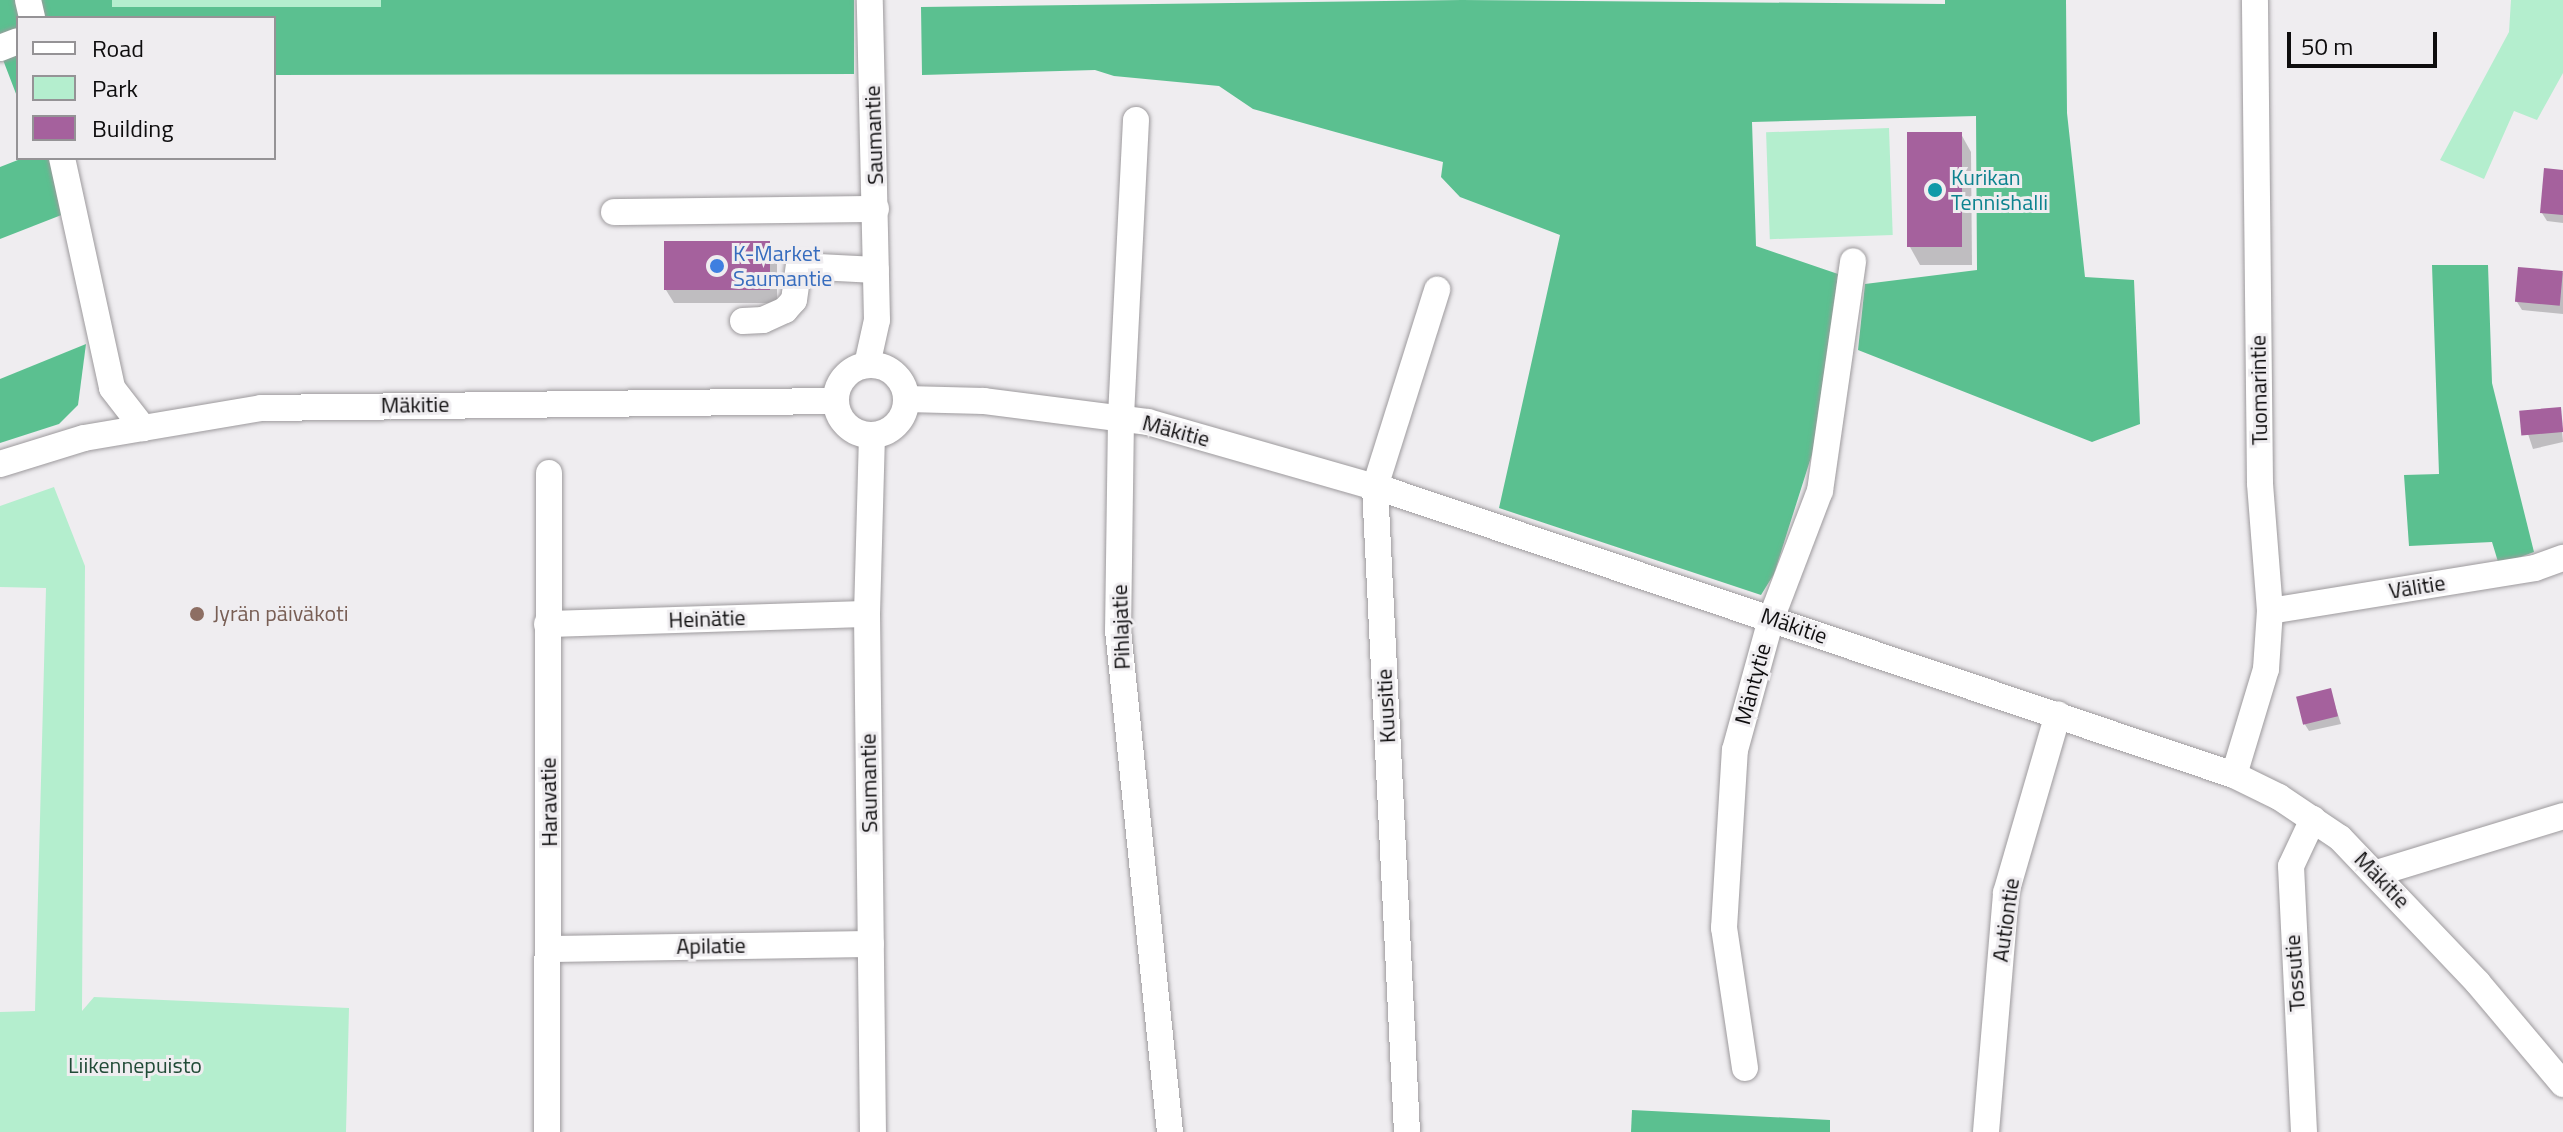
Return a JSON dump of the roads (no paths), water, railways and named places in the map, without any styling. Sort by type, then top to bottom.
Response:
[{"type":"street","name":"Saumantie","points":[[867,365],[877,320],[870,0]]},
{"type":"street","name":"Tuomarintie","points":[[2234,775],[2266,669],[2270,611],[2260,469],[2255,0]]},
{"type":"street","name":"Pihlajatie","points":[[1136,120],[1121,418],[1118,630],[1170,1132]]},
{"type":"street","points":[[62,160],[112,388],[143,428]]},
{"type":"street","points":[[614,212],[876,209]]},
{"type":"street","name":"Mäntytie","points":[[1745,1068],[1725,913],[1735,750],[1771,619],[1820,491],[1853,261]]},
{"type":"street","points":[[743,321],[763,320],[785,310],[794,300],[799,266],[876,270]]},
{"type":"street","name":"Kuusitie","points":[[1407,1132],[1375,487],[1437,290]]},
{"type":"street","points":[[867,365],[896,374],[906,399],[897,424],[872,435],[847,425],[836,401],[846,375],[867,365]]},
{"type":"street","name":"Mäkitie","points":[[906,399],[984,401],[1121,418],[1375,487],[2234,775],[2313,819],[2377,873],[2563,1084]]},
{"type":"street","name":"Mäkitie","points":[[0,464],[84,438],[261,408],[836,401]]},
{"type":"street","name":"Saumantie","points":[[872,435],[867,614],[873,1132]]},
{"type":"street","name":"Haravatie","points":[[547,1132],[550,949],[549,473]]},
{"type":"street","name":"Välitie","points":[[2270,611],[2535,568],[2563,558]]},
{"type":"street","name":"Heinätie","points":[[547,624],[867,614]]},
{"type":"street","name":"Autiontie","points":[[1986,1132],[2006,893],[2058,714]]},
{"type":"street","points":[[2377,873],[2563,816]]},
{"type":"street","name":"Tossutie","points":[[2304,1132],[2291,866],[2313,819]]},
{"type":"street","name":"Apilatie","points":[[550,949],[871,944]]},
{"type":"place","name":"Kurikan Tennishalli","points":[[1935,190]]},
{"type":"place","name":"K-Market Saumantie","points":[[717,266]]},
{"type":"place","name":"Jyrän päiväkoti","points":[[197,614]]},
{"type":"park label","name":"Liikennepuisto","points":[[135,1066]]}]
